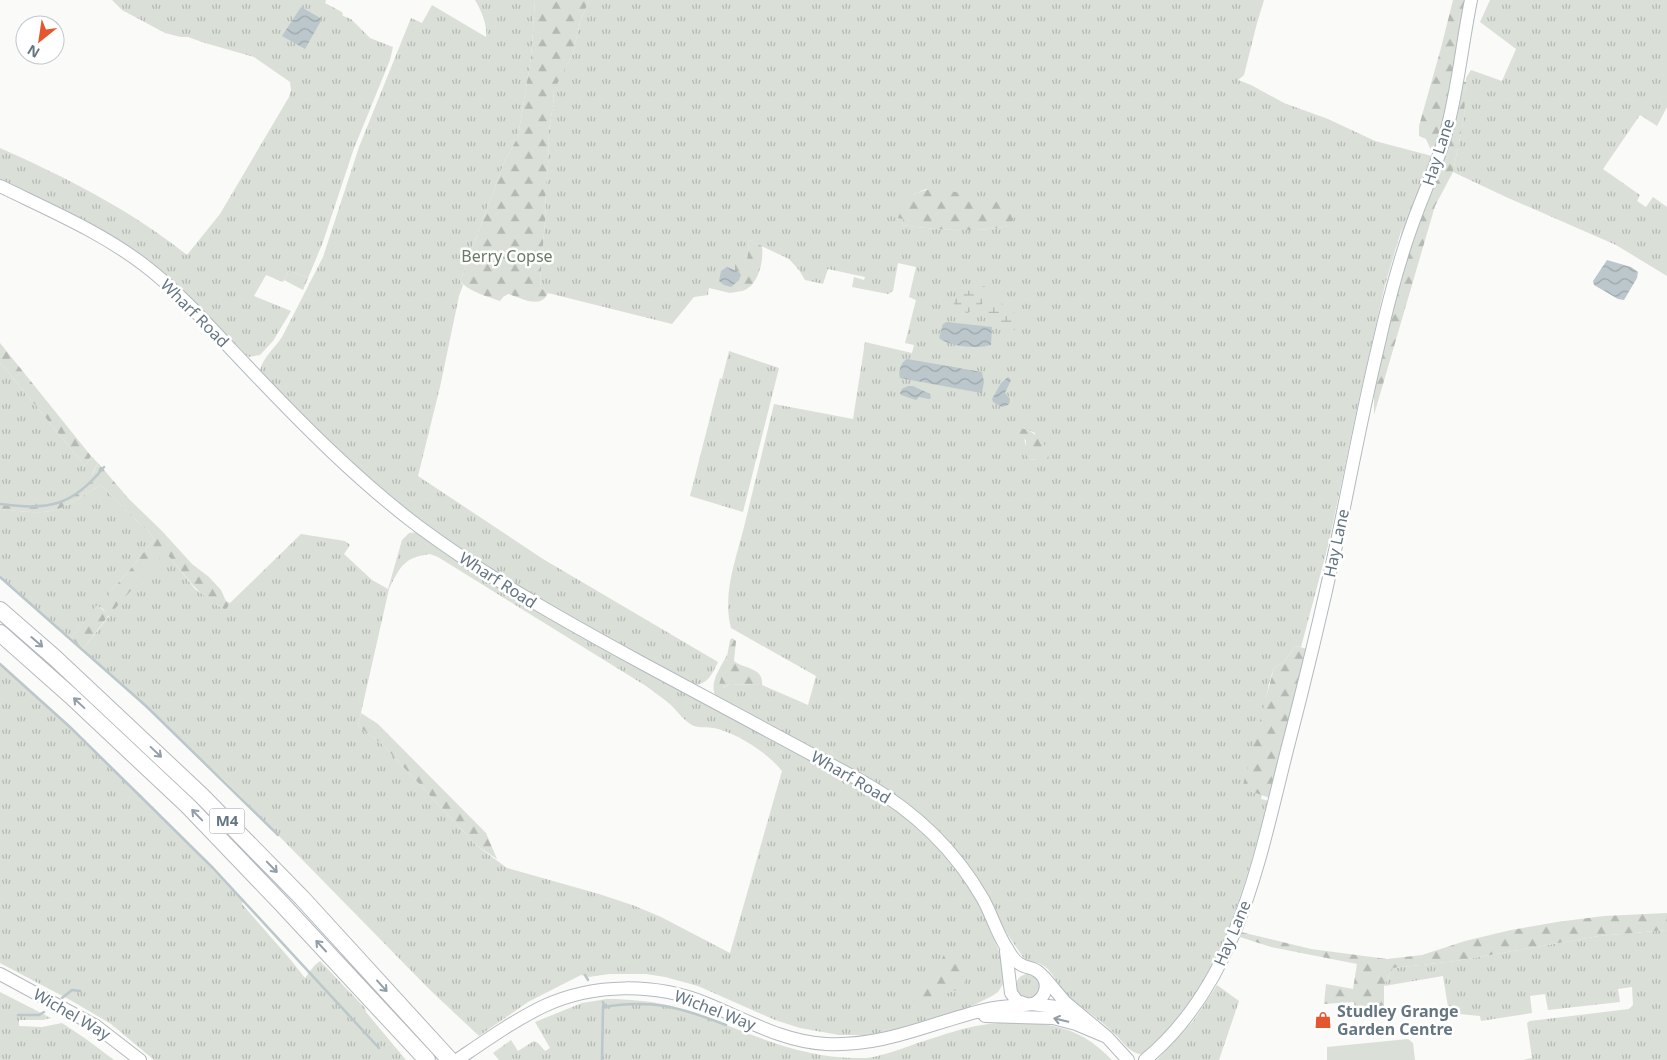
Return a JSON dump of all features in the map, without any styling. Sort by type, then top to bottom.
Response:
[{"type":"highway","name":"M4","points":[[0,610],[61,664],[202,796],[302,898],[450,1060]]},
{"type":"highway","name":"M4","points":[[0,633],[71,696],[188,806],[426,1059]]},
{"type":"street","name":"Hay Lane","points":[[1145,1060],[1178,1029],[1206,990],[1232,936],[1253,883],[1311,658],[1337,544],[1377,348],[1410,231],[1446,133],[1471,0]]},
{"type":"street","name":"Wharf Road","points":[[0,186],[97,234],[131,255],[153,272],[353,471],[399,511],[450,549],[536,605],[865,783],[902,806],[936,837],[959,864],[984,901],[1005,946],[1015,960],[1044,977],[1077,1014],[1107,1037],[1128,1060]]},
{"type":"street","name":"Wharf Road","points":[[1005,946],[1010,984]]},
{"type":"street","points":[[1026,968],[1015,973],[1010,984],[1011,993],[1015,999],[1028,1004],[1039,1000],[1044,995],[1046,986],[1044,977]]},
{"type":"street","name":"Wichel Way","points":[[0,974],[91,1022],[108,1033],[140,1060]]},
{"type":"street","name":"Wichel Way","points":[[984,1010],[999,1000],[1010,984]]},
{"type":"street","name":"Wichel Way","points":[[457,1060],[524,1016],[544,1006],[588,992],[612,989],[649,989],[684,996],[783,1036],[824,1044],[875,1042],[984,1010],[1028,1004]]},
{"type":"street","name":"Wharf Road","points":[[1028,1004],[1056,1007],[1077,1014]]},
{"type":"street","points":[[962,1017],[1019,1016],[1053,1018],[1076,1024],[1107,1037]]},
{"type":"green space","points":[[112,0],[326,0],[325,3],[342,12],[343,16],[351,19],[370,38],[393,47],[390,60],[353,151],[323,242],[308,278],[289,270],[283,282],[266,275],[254,296],[291,311],[273,341],[260,355],[248,357],[152,263],[86,221],[0,179],[0,148],[97,195],[143,223],[187,255],[220,214],[289,97],[291,90],[290,82],[254,57],[188,37],[165,33],[122,10]]},
{"type":"green space","points":[[475,0],[535,0],[531,57],[518,137],[505,160],[460,281],[463,285],[418,476],[543,559],[718,662],[709,678],[698,685],[693,685],[514,585],[430,529],[378,487],[306,418],[260,370],[282,337],[323,257],[359,147],[411,18],[422,23],[432,5],[486,37],[485,23]]},
{"type":"green space","name":"Berry Copse","points":[[535,0],[589,0],[580,22],[573,53],[554,90],[549,130],[540,281],[541,287],[548,293],[545,298],[536,302],[508,294],[500,301],[473,291],[460,281],[505,160],[518,137],[531,57]]},
{"type":"green space","points":[[589,0],[1264,0],[1244,75],[1238,80],[1284,103],[1328,119],[1375,141],[1432,156],[1402,228],[1385,285],[1329,542],[1301,647],[1295,646],[1284,662],[1274,668],[1269,683],[1250,791],[1262,795],[1261,799],[1269,801],[1243,888],[1222,945],[1194,998],[1172,1026],[1143,1054],[1131,1050],[1110,1029],[1062,990],[1044,966],[1023,957],[962,859],[936,829],[717,697],[714,692],[716,676],[727,655],[723,688],[730,684],[762,685],[808,705],[816,676],[731,628],[728,603],[734,564],[774,404],[853,419],[865,342],[912,353],[914,345],[905,343],[916,300],[909,297],[916,267],[898,263],[893,291],[888,294],[852,287],[854,277],[864,280],[865,277],[828,269],[823,284],[805,280],[789,259],[749,240],[747,261],[735,260],[739,289],[742,291],[730,293],[709,288],[708,295],[694,297],[672,324],[548,293],[541,287],[540,281],[549,130],[554,89],[573,53],[580,22]],"holes":[[[926,189],[1009,226],[983,230],[956,230],[902,225],[910,196]],[[1023,428],[1035,433],[1037,460],[1029,459]]]},
{"type":"green space","points":[[1453,0],[1467,0],[1460,81],[1466,82],[1464,118],[1453,172],[1435,206],[1374,415],[1374,387],[1402,228],[1430,160],[1437,150],[1433,151],[1426,139],[1419,136],[1419,126]]},
{"type":"green space","points":[[1490,0],[1667,0],[1667,107],[1657,126],[1640,115],[1603,169],[1640,195],[1637,201],[1646,207],[1653,197],[1667,207],[1667,276],[1616,245],[1453,172],[1464,118],[1466,78],[1471,70],[1502,81],[1516,49],[1480,22]]},
{"type":"green space","points":[[936,188],[1008,203],[1016,214],[1010,226],[983,230],[942,229],[902,225],[903,219],[898,218],[901,197]]},
{"type":"green space","points":[[749,240],[762,246],[762,259],[756,279],[748,289],[742,291],[735,286],[735,259],[747,261]]},
{"type":"green space","points":[[289,270],[308,278],[303,290],[284,280]]},
{"type":"green space","points":[[984,286],[988,289],[988,293],[984,301],[975,310],[967,313],[955,306],[953,302],[961,290],[971,291]]},
{"type":"green space","points":[[997,301],[1018,317],[1017,327],[1013,332],[1004,330],[996,321],[982,317],[981,313],[987,304]]},
{"type":"green space","points":[[0,343],[91,456],[85,466],[0,362]]},
{"type":"green space","points":[[729,351],[779,368],[743,512],[690,496],[720,378],[722,379]]},
{"type":"green space","points":[[0,362],[85,466],[91,456],[98,463],[92,474],[95,479],[69,498],[39,507],[0,504]]},
{"type":"green space","points":[[1018,428],[1030,431],[1041,441],[1048,453],[1046,465],[1040,465],[1037,460],[1029,459],[1026,456],[1026,441],[1018,431]]},
{"type":"green space","points":[[98,463],[129,499],[192,564],[209,577],[221,590],[226,601],[230,603],[226,610],[216,605],[200,592],[165,552],[112,612],[107,606],[109,593],[154,539],[101,485],[56,510],[32,512],[0,509],[0,504],[39,506],[70,497],[95,479],[92,475]]},
{"type":"green space","points":[[101,485],[154,539],[109,593],[165,551],[195,589],[226,610],[230,603],[301,534],[345,541],[350,545],[344,554],[372,580],[388,589],[402,540],[409,533],[419,532],[580,635],[881,798],[899,811],[932,841],[975,897],[1001,956],[1005,981],[998,992],[972,1006],[891,1031],[866,1035],[839,1035],[800,1028],[775,1020],[698,986],[665,977],[646,974],[609,974],[589,977],[581,975],[528,1002],[479,1036],[431,991],[225,781],[83,649],[109,616],[103,609],[97,606],[71,638],[0,577],[0,509],[32,512],[56,510]],"holes":[[[430,554],[438,557],[646,686],[671,705],[691,724],[696,727],[714,728],[742,739],[769,757],[782,771],[730,953],[661,917],[635,906],[507,868],[476,845],[382,744],[358,726],[389,589],[404,564],[421,555]]]},
{"type":"green space","points":[[97,605],[109,615],[83,649],[71,638]]},
{"type":"green space","points":[[732,638],[736,641],[734,661],[760,675],[762,685],[730,684],[720,689],[718,688]]},
{"type":"green space","points":[[1295,646],[1308,649],[1270,798],[1250,791],[1244,788],[1243,785],[1274,668],[1284,662]]},
{"type":"green space","points":[[0,664],[125,779],[185,839],[243,901],[242,904],[305,978],[320,961],[365,1008],[366,1012],[406,1060],[154,1060],[111,1024],[0,963]]},
{"type":"green space","points":[[361,713],[378,724],[486,833],[497,859],[476,845],[382,744],[358,726]]},
{"type":"green space","points":[[1667,913],[1667,930],[1599,936],[1456,961],[1393,968],[1384,986],[1384,1008],[1355,1009],[1354,1002],[1324,1004],[1326,984],[1353,989],[1357,964],[1271,947],[1240,937],[1241,932],[1311,949],[1387,959],[1422,955],[1465,941],[1557,922],[1604,916]]},
{"type":"green space","points":[[1667,930],[1667,1060],[1523,1060],[1532,1058],[1527,1023],[1530,1021],[1629,1009],[1633,1005],[1632,987],[1618,989],[1620,1002],[1548,1010],[1545,994],[1530,996],[1532,1013],[1481,1021],[1480,1016],[1449,1013],[1443,976],[1384,986],[1393,968],[1456,961],[1599,936]]},
{"type":"green space","points":[[948,947],[956,948],[959,952],[966,979],[964,987],[924,1002],[915,1002],[910,995],[913,989],[937,969]]},
{"type":"green space","points":[[1028,974],[1033,975],[1039,981],[1039,991],[1033,997],[1028,998],[1023,997],[1017,991],[1016,986],[1017,981],[1023,975]]},
{"type":"green space","points":[[1217,985],[1239,1001],[1219,1060],[1157,1060],[1194,1020]]},
{"type":"green space","points":[[0,992],[51,1018],[19,1020],[19,1026],[42,1027],[62,1023],[114,1060],[0,1060]]},
{"type":"green space","points":[[607,999],[623,999],[671,1006],[789,1047],[839,1057],[873,1057],[967,1028],[995,1023],[1021,1022],[1048,1025],[1074,1032],[1103,1051],[1112,1060],[499,1060],[493,1053],[511,1040],[518,1051],[534,1041],[545,1051],[550,1048],[535,1022],[582,1003]]},
{"type":"green space","points":[[1408,1039],[1413,1043],[1415,1060],[1327,1060],[1327,1047]]},
{"type":"water","points":[[301,7],[322,19],[305,49],[282,36]]},
{"type":"water","points":[[1607,260],[1631,267],[1638,272],[1637,278],[1624,300],[1618,299],[1594,285],[1593,281]]},
{"type":"water","points":[[727,267],[739,272],[741,275],[739,280],[731,287],[719,281],[721,271]]},
{"type":"water","points":[[947,322],[992,327],[991,345],[979,347],[964,346],[944,341],[939,338],[943,324]]},
{"type":"water","points":[[907,359],[982,372],[984,382],[982,392],[900,378],[900,367]]},
{"type":"water","points":[[1008,377],[1011,380],[1005,393],[1010,401],[1008,405],[1002,407],[993,402],[992,399],[1001,383]]},
{"type":"water","points":[[913,386],[930,394],[931,398],[919,397],[916,400],[901,395],[902,389]]},
{"type":"waterway","points":[[0,504],[32,506],[58,503],[81,491],[104,467]]},
{"type":"waterway","points":[[0,577],[146,706],[278,835]]},
{"type":"waterway","points":[[0,664],[70,727],[213,868],[379,1048]]},
{"type":"waterway","points":[[585,975],[588,980]]},
{"type":"waterway","points":[[62,998],[72,990],[80,991]]},
{"type":"waterway","points":[[603,1002],[605,1007]]},
{"type":"waterway","points":[[602,1060],[603,1007],[637,1004],[666,1006],[694,1013],[726,1025]]},
{"type":"waterway","points":[[18,1015],[39,1015],[44,1012]]},
{"type":"place","name":"Studley Grange Garden Centre","points":[[1323,1020]]}]
